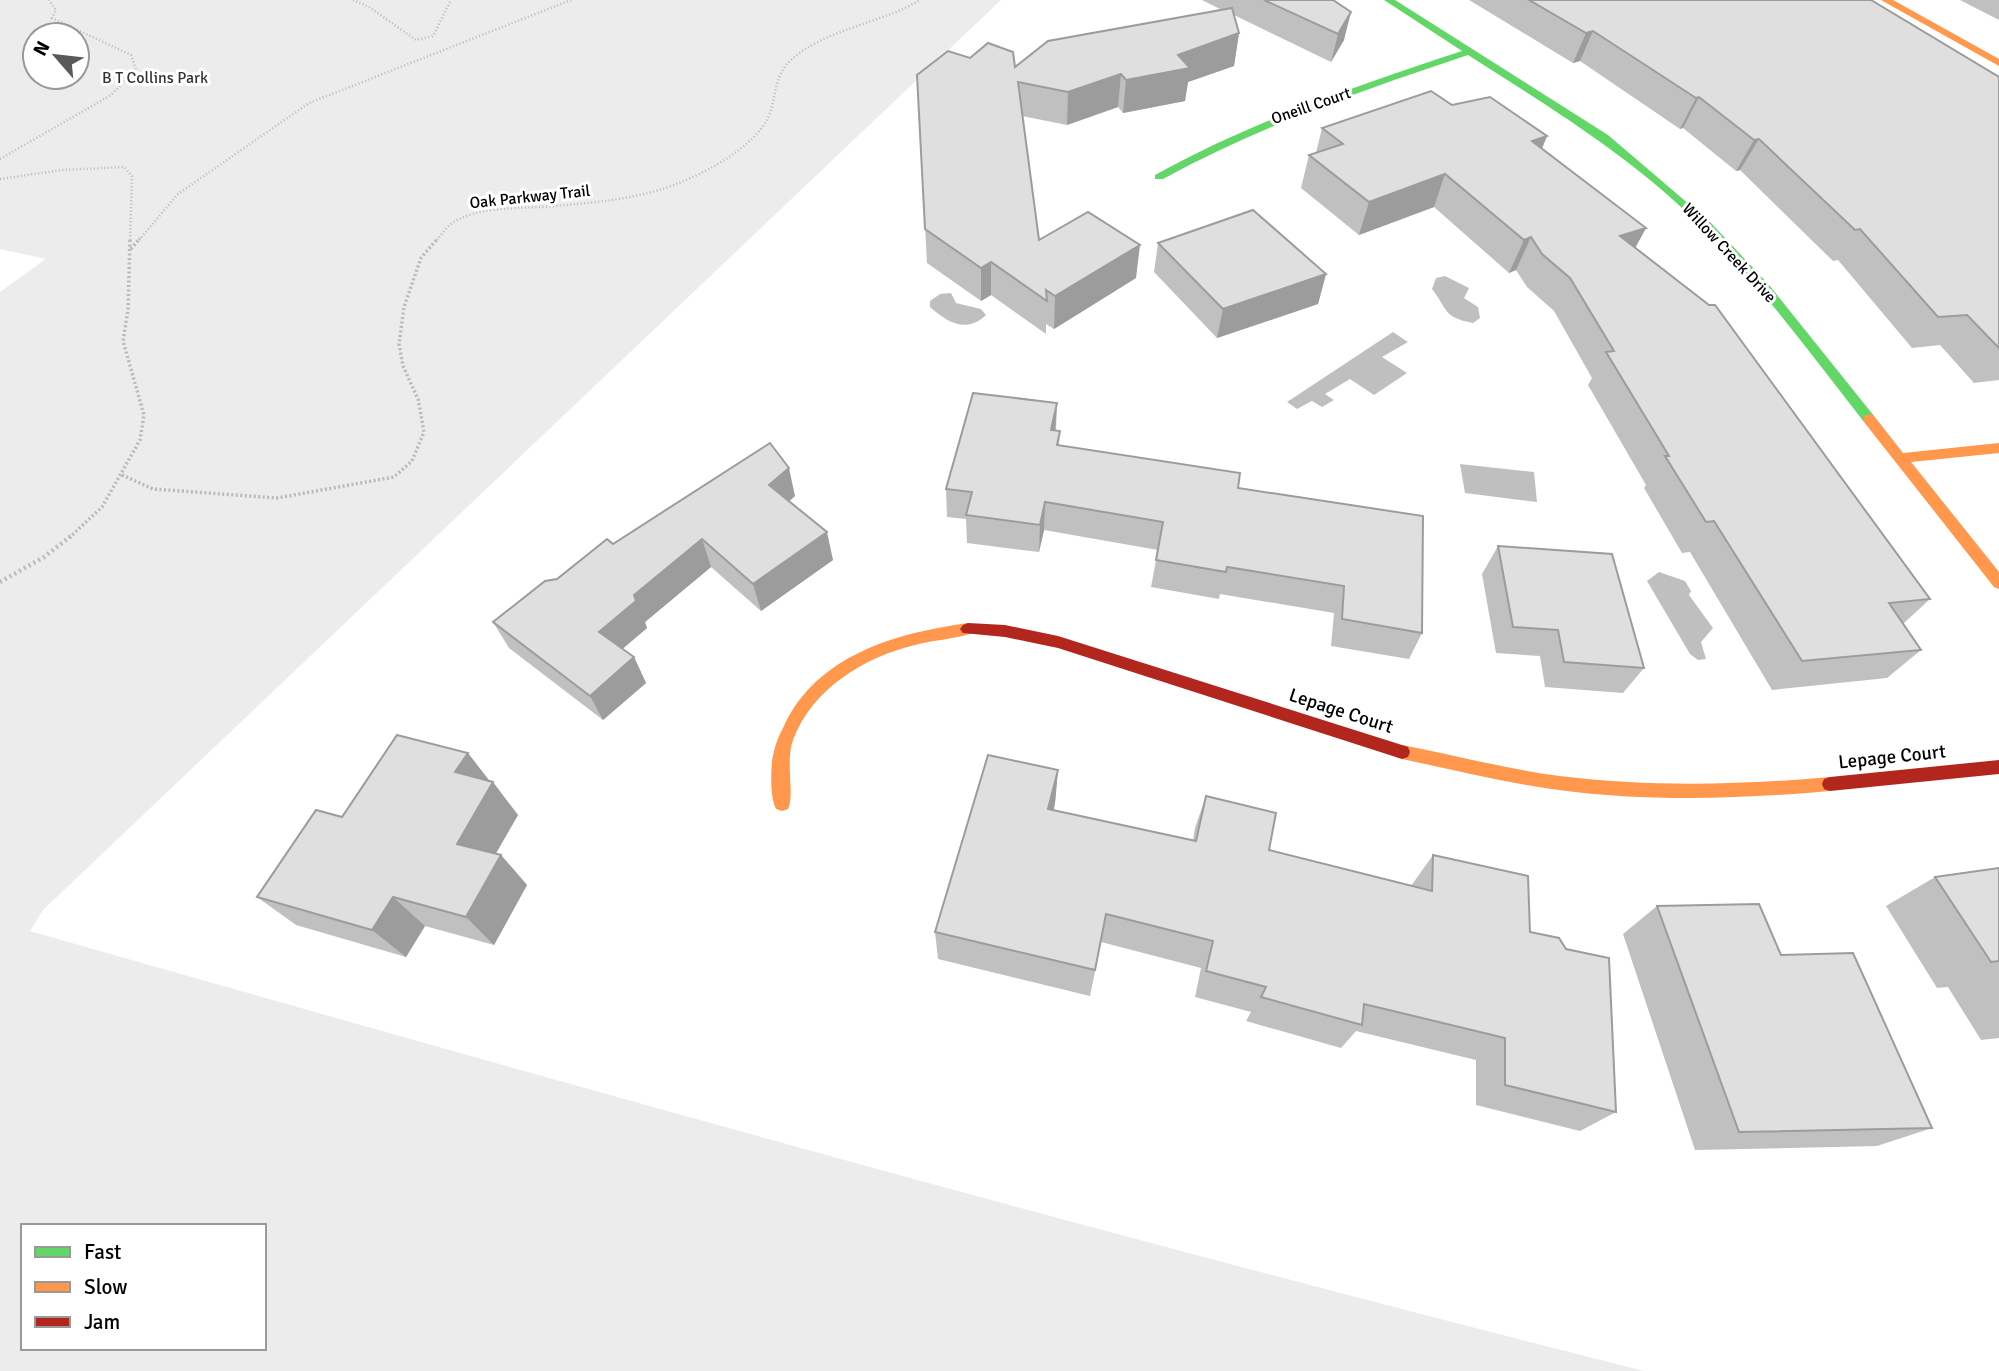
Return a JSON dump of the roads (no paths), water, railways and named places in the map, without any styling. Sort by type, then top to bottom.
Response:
[{"type":"street","name":"Willow Creek Drive","points":[[1389,0],[1604,137],[1707,225],[1765,288],[1999,583]]},
{"type":"street","points":[[1886,0],[1999,63]]},
{"type":"street","name":"Oneill Court","points":[[1159,177],[1195,155],[1265,122],[1470,51]]},
{"type":"street","points":[[1900,457],[1999,448]]},
{"type":"street","name":"Lepage Court","points":[[782,804],[779,773],[785,740],[793,720],[823,684],[843,668],[889,645],[931,633],[973,629],[1016,631],[1058,642],[1401,752],[1559,783],[1666,791],[1769,790],[1999,767]]},
{"type":"park label","name":"B T Collins Park","points":[[155,78]]}]
